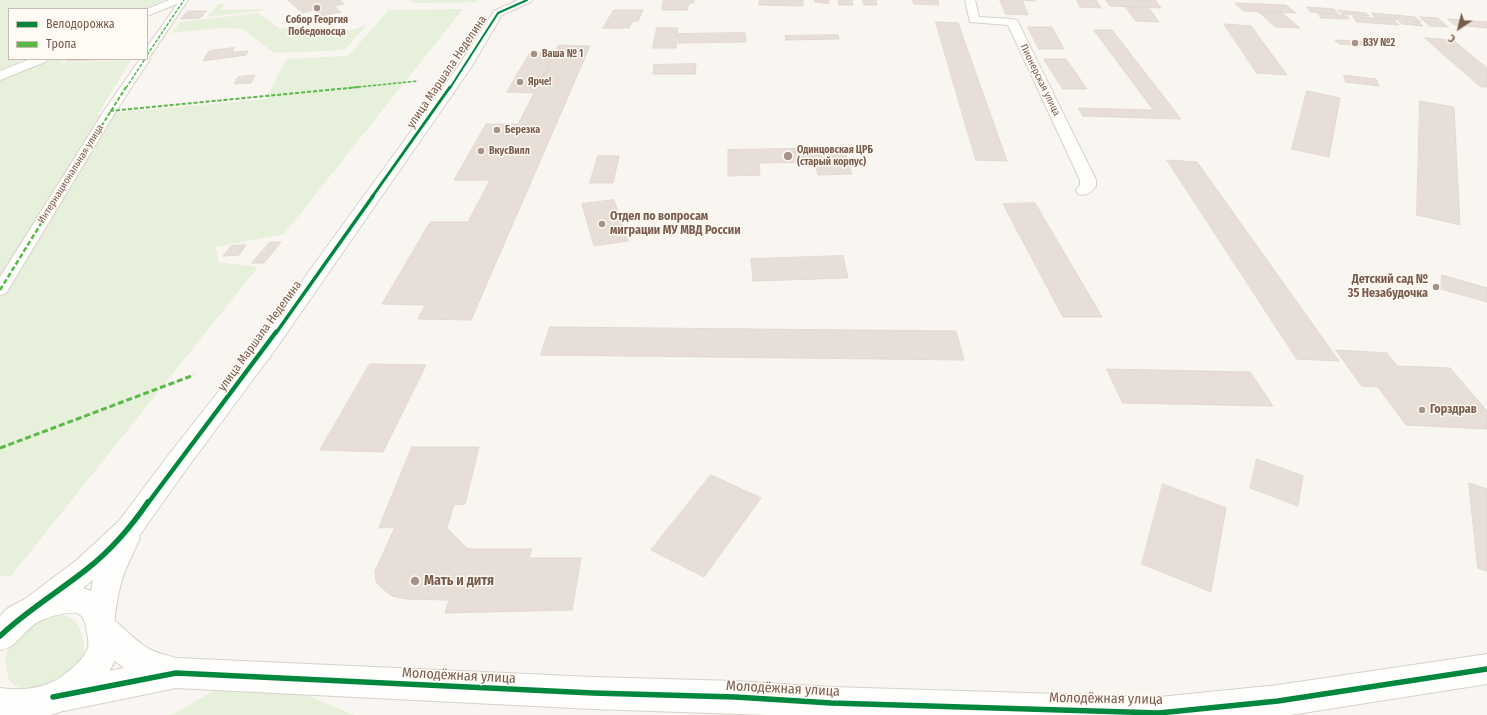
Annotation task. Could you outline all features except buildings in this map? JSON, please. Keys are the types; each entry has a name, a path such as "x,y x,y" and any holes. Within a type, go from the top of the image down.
{"street":[{"path":"148,13 178,0"},
{"path":"148,54 184,0"},
{"name":"улица Маршала Неделина","path":"0,636 19,618 36,608 88,568 129,529 176,464 267,345 463,69 496,9 527,0"},
{"name":"Пионерская улица","path":"970,0 974,20 1012,22 1088,180 1088,186 1084,190"},
{"path":"0,76 39,60"},
{"name":"Интернациональная улица","path":"0,290 143,60"},
{"name":"улица Маршала Неделина","path":"100,624 107,582 129,529"},
{"name":"улица Маршала Неделина","path":"0,704 12,707 44,704 67,691 84,678 95,664 102,651 103,635 100,624 94,608 85,601 71,600 54,602 36,608"},
{"name":"Молодёжная улица","path":"100,624 118,645 138,660 176,673"},
{"name":"Молодёжная улица","path":"44,704 176,673 594,693 735,697 831,703 1159,712 1278,701 1487,669"}],"green space":[{"path":"0,0 164,0 145,8 8,8 8,60 23,60 0,70"},
{"path":"409,0 476,0 479,2 415,3"},
{"path":"218,4 225,4 220,10 263,9 260,11 207,17"},
{"path":"463,9 284,234 216,247 218,262 258,267 11,576 0,576 0,81 49,60 64,60 60,63 131,60 98,114 266,99 286,59 348,56 389,10"},
{"path":"258,13 280,29 302,26 315,32 330,33 355,29 367,25 344,50 274,53 243,29 222,28 171,33 180,22"},
{"path":"62,615 74,620 80,628 84,650 80,662 75,668 60,679 44,687 30,691 19,688 9,680 8,677 6,655 9,647 21,633 37,623 54,616"},
{"path":"249,671 354,715 171,715"}],"marked path":[{"path":"148,54 184,0"},
{"path":"0,290 110,111 144,60"},
{"path":"110,111 418,81"},
{"path":"0,448 194,375"}],"cycle path":[{"path":"0,636 19,618 36,608 88,568 129,529 176,464 267,345 463,69 498,13 527,0"},
{"path":"53,697 176,673 593,693 735,697 831,703 1159,713 1278,701 1487,669"}],"place":[{"name":"Собор Георгия Победоносца","path":"317,8"},
{"name":"ВЗУ №2","path":"1355,43"},
{"name":"Ваша № 1","path":"534,54"},
{"name":"Ярче!","path":"520,82"},
{"name":"Березка","path":"497,130"},
{"name":"ВкусВилл","path":"481,151"},
{"name":"Одинцовская ЦРБ (старый корпус)","path":"788,156"},
{"name":"Отдел по вопросам миграции МУ МВД России","path":"602,224"},
{"name":"Детский сад № 35 Незабудочка","path":"1436,287"},
{"name":"Горздрав","path":"1422,410"},
{"name":"Мать и дитя","path":"415,581"}]}
